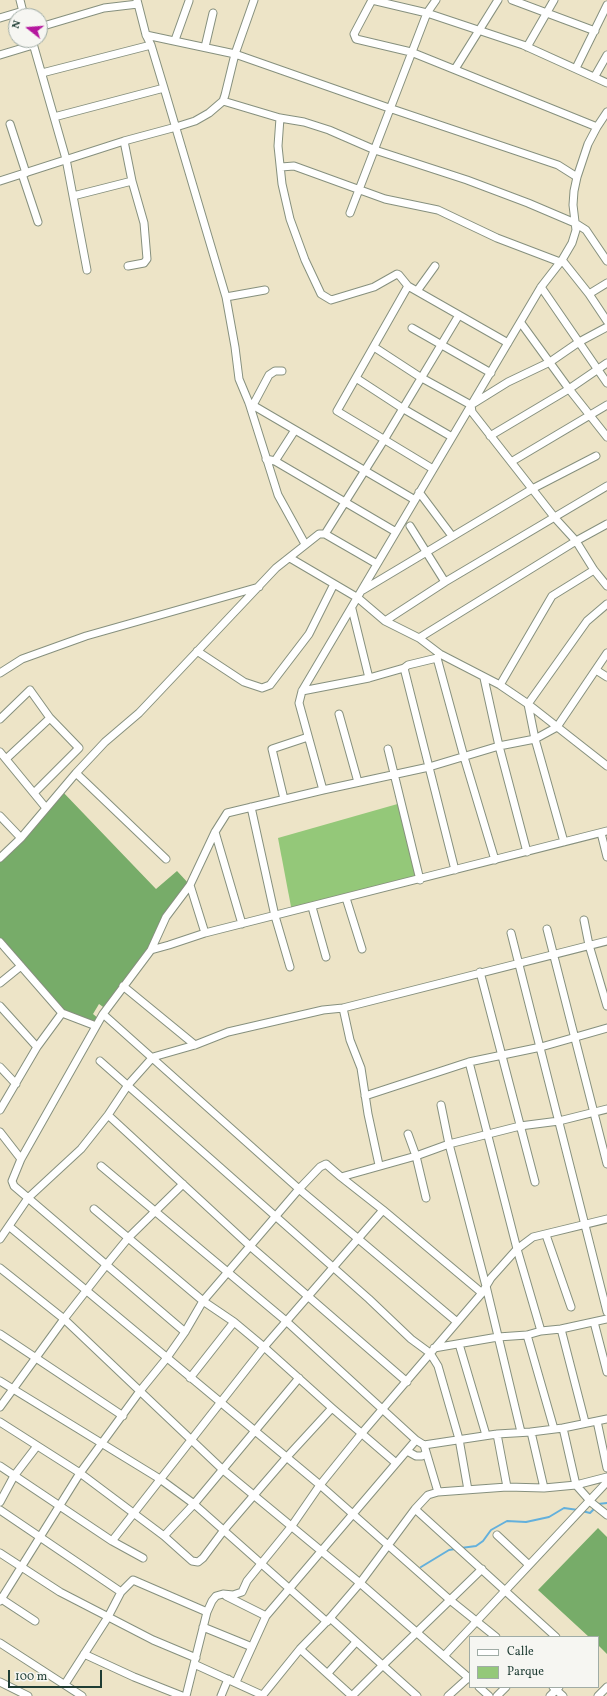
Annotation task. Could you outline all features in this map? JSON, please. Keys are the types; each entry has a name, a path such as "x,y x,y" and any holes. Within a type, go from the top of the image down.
{"street":[{"path":"0,181 124,141 176,128 195,121 209,113 223,101 235,54 254,0"},
{"path":"597,127 411,52 356,39 354,34 372,0 426,13 479,30 527,47 607,83"},
{"path":"350,213 426,13 436,0"},
{"path":"454,69 498,0"},
{"path":"512,0 595,31"},
{"path":"527,47 554,0"},
{"path":"175,40 189,1"},
{"path":"48,25 104,8 138,2 146,35 151,45 226,297 239,379 251,404 266,460 278,495 305,544"},
{"path":"576,68 607,5"},
{"path":"205,47 213,13"},
{"path":"146,35 235,54 558,165 577,177"},
{"path":"42,73 151,45"},
{"path":"0,55 18,48"},
{"path":"35,48 66,159 87,270"},
{"path":"594,76 607,55"},
{"path":"54,117 164,88"},
{"path":"223,101 280,118 304,122 329,130 375,150 467,180 528,202 575,223 586,230 607,261"},
{"path":"323,790 299,703 302,692 352,609 419,492 521,323 541,286 561,261 572,242 576,230 572,205 577,177 588,144 607,112"},
{"path":"280,118 278,146 290,219 305,260 322,294 330,300 374,287 397,274 408,286 508,343"},
{"path":"10,124 38,222"},
{"path":"124,141 132,181 144,223 147,259 144,263 128,266"},
{"path":"281,167 294,166 385,199 438,210 497,238 561,261 589,294 607,321"},
{"path":"73,196 132,181"},
{"path":"417,291 435,266"},
{"path":"589,294 607,283"},
{"path":"408,286 337,411 433,469"},
{"path":"541,286 607,383"},
{"path":"226,297 265,290"},
{"path":"325,534 363,471 384,440 420,377 459,315"},
{"path":"521,323 569,389 607,437"},
{"path":"471,405 508,382 550,362 579,342 607,327"},
{"path":"412,328 491,373"},
{"path":"374,347 420,377 471,405"},
{"path":"490,436 569,389 607,363"},
{"path":"251,404 269,375 274,371 282,370"},
{"path":"356,378 402,408 452,437"},
{"path":"251,404 363,471 415,500"},
{"path":"471,405 472,412 490,436 555,518 576,541 594,570 607,586"},
{"path":"511,462 607,405"},
{"path":"275,461 295,430"},
{"path":"363,590 532,489 596,456"},
{"path":"266,460 275,461 396,532"},
{"path":"385,621 445,582 607,486"},
{"path":"419,492 452,536"},
{"path":"419,638 576,541 607,524"},
{"path":"410,526 445,582"},
{"path":"0,858 21,838 76,773 106,742 139,713 276,568 290,558 305,544 319,534 325,534 377,564"},
{"path":"290,558 358,598 385,621 419,638 439,656 500,686 528,704 607,766"},
{"path":"500,686 552,596 594,570"},
{"path":"197,651 244,682 262,688 270,685 309,634 334,584"},
{"path":"0,673 22,659 86,636 259,587"},
{"path":"564,842 535,739 528,704 587,621 607,604"},
{"path":"352,609 370,678"},
{"path":"185,1332 12,1184 21,1159 96,1026 123,986 151,950 166,917 190,885 215,832 227,813 429,767 464,758 500,746 535,739 557,727 607,653"},
{"path":"302,692 370,678 439,656"},
{"path":"439,656 464,758 495,860"},
{"path":"404,668 455,870"},
{"path":"596,670 607,677"},
{"path":"484,678 527,852"},
{"path":"0,719 30,690 50,718 79,748 34,793"},
{"path":"338,714 358,782"},
{"path":"6,759 50,718"},
{"path":"284,799 272,749 308,737"},
{"path":"388,749 420,880"},
{"path":"0,752 46,808"},
{"path":"76,773 166,859"},
{"path":"251,807 275,916 290,968"},
{"path":"1,819 21,838"},
{"path":"215,832 242,924"},
{"path":"151,950 169,946 205,933 420,880 604,832 607,857"},
{"path":"190,885 205,933"},
{"path":"346,898 362,949"},
{"path":"312,907 326,957"},
{"path":"584,920 589,945 607,1006"},
{"path":"547,929 573,1037 607,1164"},
{"path":"511,933 520,963 607,1312"},
{"path":"0,1239 10,1227 28,1198 81,1149 108,1115 128,1085 153,1057 195,1045 228,1032 323,1010 343,1008 607,941"},
{"path":"0,942 62,1013 96,1026"},
{"path":"0,983 21,966"},
{"path":"480,972 535,1182"},
{"path":"123,986 195,1045"},
{"path":"0,1006 38,1047"},
{"path":"343,1008 350,1040 361,1068 365,1096 380,1165"},
{"path":"0,1110 38,1047 62,1013"},
{"path":"103,1014 153,1057 299,1189 457,1322"},
{"path":"365,1096 469,1062 540,1047 607,1028"},
{"path":"100,1060 333,1267 410,1339 432,1351 438,1366 459,1439 468,1490"},
{"path":"469,1062 517,1249 541,1331"},
{"path":"0,1067 16,1084"},
{"path":"441,1105 449,1144 486,1286 521,1432"},
{"path":"341,1177 416,1156 449,1144 488,1134 520,1126 559,1121 607,1109"},
{"path":"108,1115 250,1246 406,1382"},
{"path":"0,1132 21,1159"},
{"path":"408,1134 416,1156 426,1198"},
{"path":"35,1621 0,1600 80,1473 140,1391 166,1359 185,1332 202,1301 299,1189 320,1167 326,1164 482,1293"},
{"path":"101,1166 286,1321 416,1440 424,1445 486,1435 563,1428 585,1422 607,1419"},
{"path":"0,1407 86,1290 129,1237 183,1184"},
{"path":"94,1209 129,1237 202,1301 234,1322 264,1347 396,1463"},
{"path":"112,1541 191,1438 264,1347 383,1210"},
{"path":"186,1696 207,1612 216,1596 223,1594 233,1595 242,1592 247,1582 291,1527 320,1485 362,1433 482,1293 491,1278 517,1249 532,1237 546,1235 607,1219"},
{"path":"10,1227 166,1359 320,1485 450,1600 495,1636"},
{"path":"546,1235 571,1307"},
{"path":"0,1268 64,1319 222,1469 360,1583 469,1678 448,1696"},
{"path":"432,1351 459,1344 498,1337 527,1335 607,1319"},
{"path":"190,1378 234,1322"},
{"path":"594,1322 607,1372"},
{"path":"561,1329 585,1422"},
{"path":"0,1334 123,1416"},
{"path":"527,1335 554,1429"},
{"path":"459,1344 486,1435"},
{"path":"164,1536 194,1504 299,1378"},
{"path":"0,1381 160,1479 194,1504 290,1588 356,1642 416,1696"},
{"path":"0,1422 80,1473 164,1536 192,1561 198,1562 203,1558 224,1530 286,1458 332,1408"},
{"path":"596,1421 607,1468"},
{"path":"563,1428 576,1485 607,1515"},
{"path":"531,1432 544,1488"},
{"path":"497,1434 507,1487"},
{"path":"221,1696 232,1681 252,1647 266,1616 416,1440"},
{"path":"424,1445 438,1492"},
{"path":"0,1502 14,1476 37,1446"},
{"path":"407,1451 416,1456 422,1456 426,1453"},
{"path":"0,1466 112,1541 143,1558"},
{"path":"0,1553 60,1592 262,1696 300,1649 329,1620 360,1583 387,1545 425,1497 438,1492 507,1487 544,1488 576,1485 607,1477"},
{"path":"444,1656 607,1482"},
{"path":"415,1509 555,1636"},
{"path":"0,1510 121,1592"},
{"path":"497,1535 529,1565"},
{"path":"300,1649 352,1696 482,1569"},
{"path":"65,1684 108,1617 121,1592 133,1580 207,1612"},
{"path":"223,1594 266,1616"},
{"path":"203,1627 252,1647"},
{"path":"0,1642 82,1696"},
{"path":"328,1673 356,1642"},
{"path":"84,1654 134,1677 182,1696"},
{"path":"0,1682 28,1696"},
{"path":"598,1696 607,1687"},
{"path":"480,1688 489,1696"},
{"path":"497,1696 505,1688"},
{"path":"550,1696 556,1688 563,1696"}],"green space":[{"path":"61,790 156,889 177,871 190,885 178,899 151,950 106,1009 99,1004 93,1014 99,1019 96,1026 62,1013 0,942 0,858"},
{"path":"401,803 420,880 292,912 278,838"},
{"path":"598,1528 607,1537 607,1654 599,1646 599,1636 588,1636 538,1590"}],"waterway":[{"path":"598,1504 607,1503"},
{"path":"461,1548 476,1546 483,1541 491,1530 507,1521 526,1522 549,1517 564,1508 578,1510"},
{"path":"582,1511 590,1513 595,1508"},
{"path":"421,1567 449,1550 455,1549"}]}
